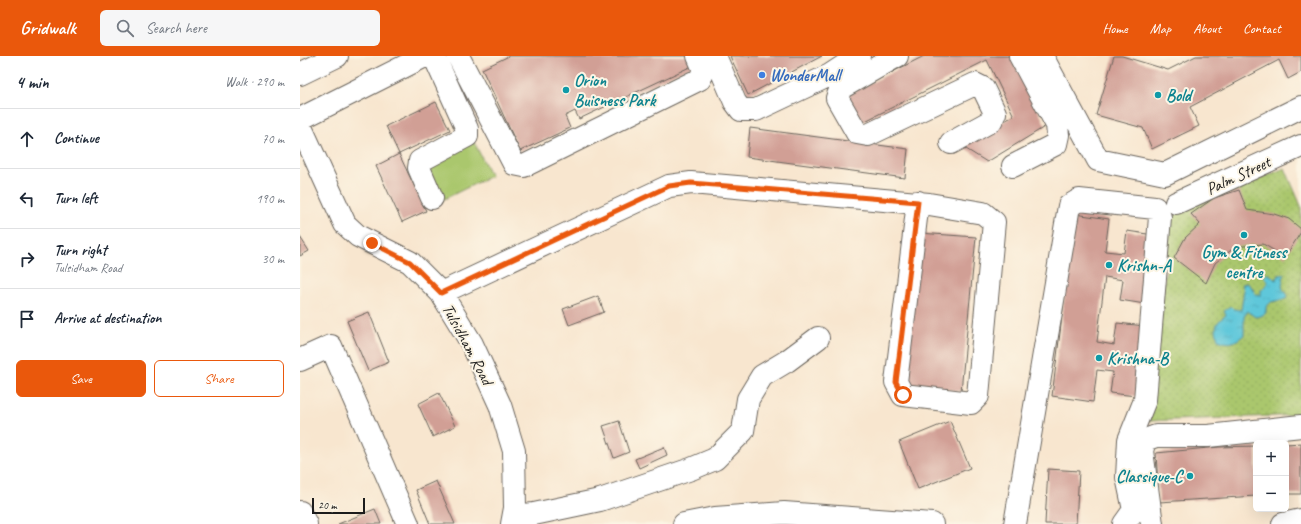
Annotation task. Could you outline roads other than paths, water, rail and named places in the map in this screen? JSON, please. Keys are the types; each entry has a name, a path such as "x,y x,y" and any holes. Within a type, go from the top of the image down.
{"street":[{"path":"300,74 337,56"},
{"path":"300,119 425,56"},
{"path":"432,198 419,168 420,161 467,136 467,129 434,56"},
{"path":"458,56 514,164 524,166 700,79 704,70 698,56"},
{"path":"715,56 735,102 741,110 756,110 830,76 859,56"},
{"path":"897,56 841,88 837,98 857,133 868,135 975,84 983,88 995,114 991,121 951,143"},
{"path":"1013,166 1056,144 1058,135 1057,125 1020,56"},
{"path":"1042,56 1098,160 1165,174 1301,107"},
{"name":"Tulsidham Road","path":"300,125 345,224 358,236 410,262 441,293 472,344 500,405 514,451 515,508 513,520"},
{"name":"Palm Street","path":"1176,203 1301,146"},
{"path":"441,293 669,186 691,183 918,202 983,213 994,222 978,396 971,403 903,395 896,382 918,202"},
{"path":"1014,524 1069,206 1079,200 1154,208 1160,217 1146,400 1129,440 1127,477 1134,510 1124,524"},
{"path":"513,520 600,500 691,469 715,458 743,431 748,399 762,376 787,361 818,338"},
{"path":"300,360 331,346 408,524"},
{"path":"1152,524 1142,451 1146,440 1156,436 1208,436 1301,426"},
{"path":"300,512 306,524"},
{"path":"684,524 715,518 784,513 932,524"},
{"path":"1283,524 1301,520"}],"water":[{"path":"1268,273 1276,280 1279,275 1284,274 1282,287 1288,295 1286,299 1271,302 1266,307 1266,313 1261,316 1255,317 1247,311 1244,317 1244,335 1229,343 1218,340 1216,326 1217,323 1226,315 1224,311 1231,306 1234,309 1241,310 1244,290 1242,284 1247,283 1251,286 1256,295 1261,295 1261,290 1268,282 1264,277"}],"place":[{"name":"WonderMall","path":"762,75"},
{"name":"Orion Buisness Park","path":"566,90"},
{"name":"Bold","path":"1158,95"},
{"name":"Gym & Fitness centre","path":"1244,235"},
{"name":"Krishn-A","path":"1109,265"},
{"name":"Krishna-B","path":"1099,358"},
{"name":"Classique-C","path":"1190,476"}]}
